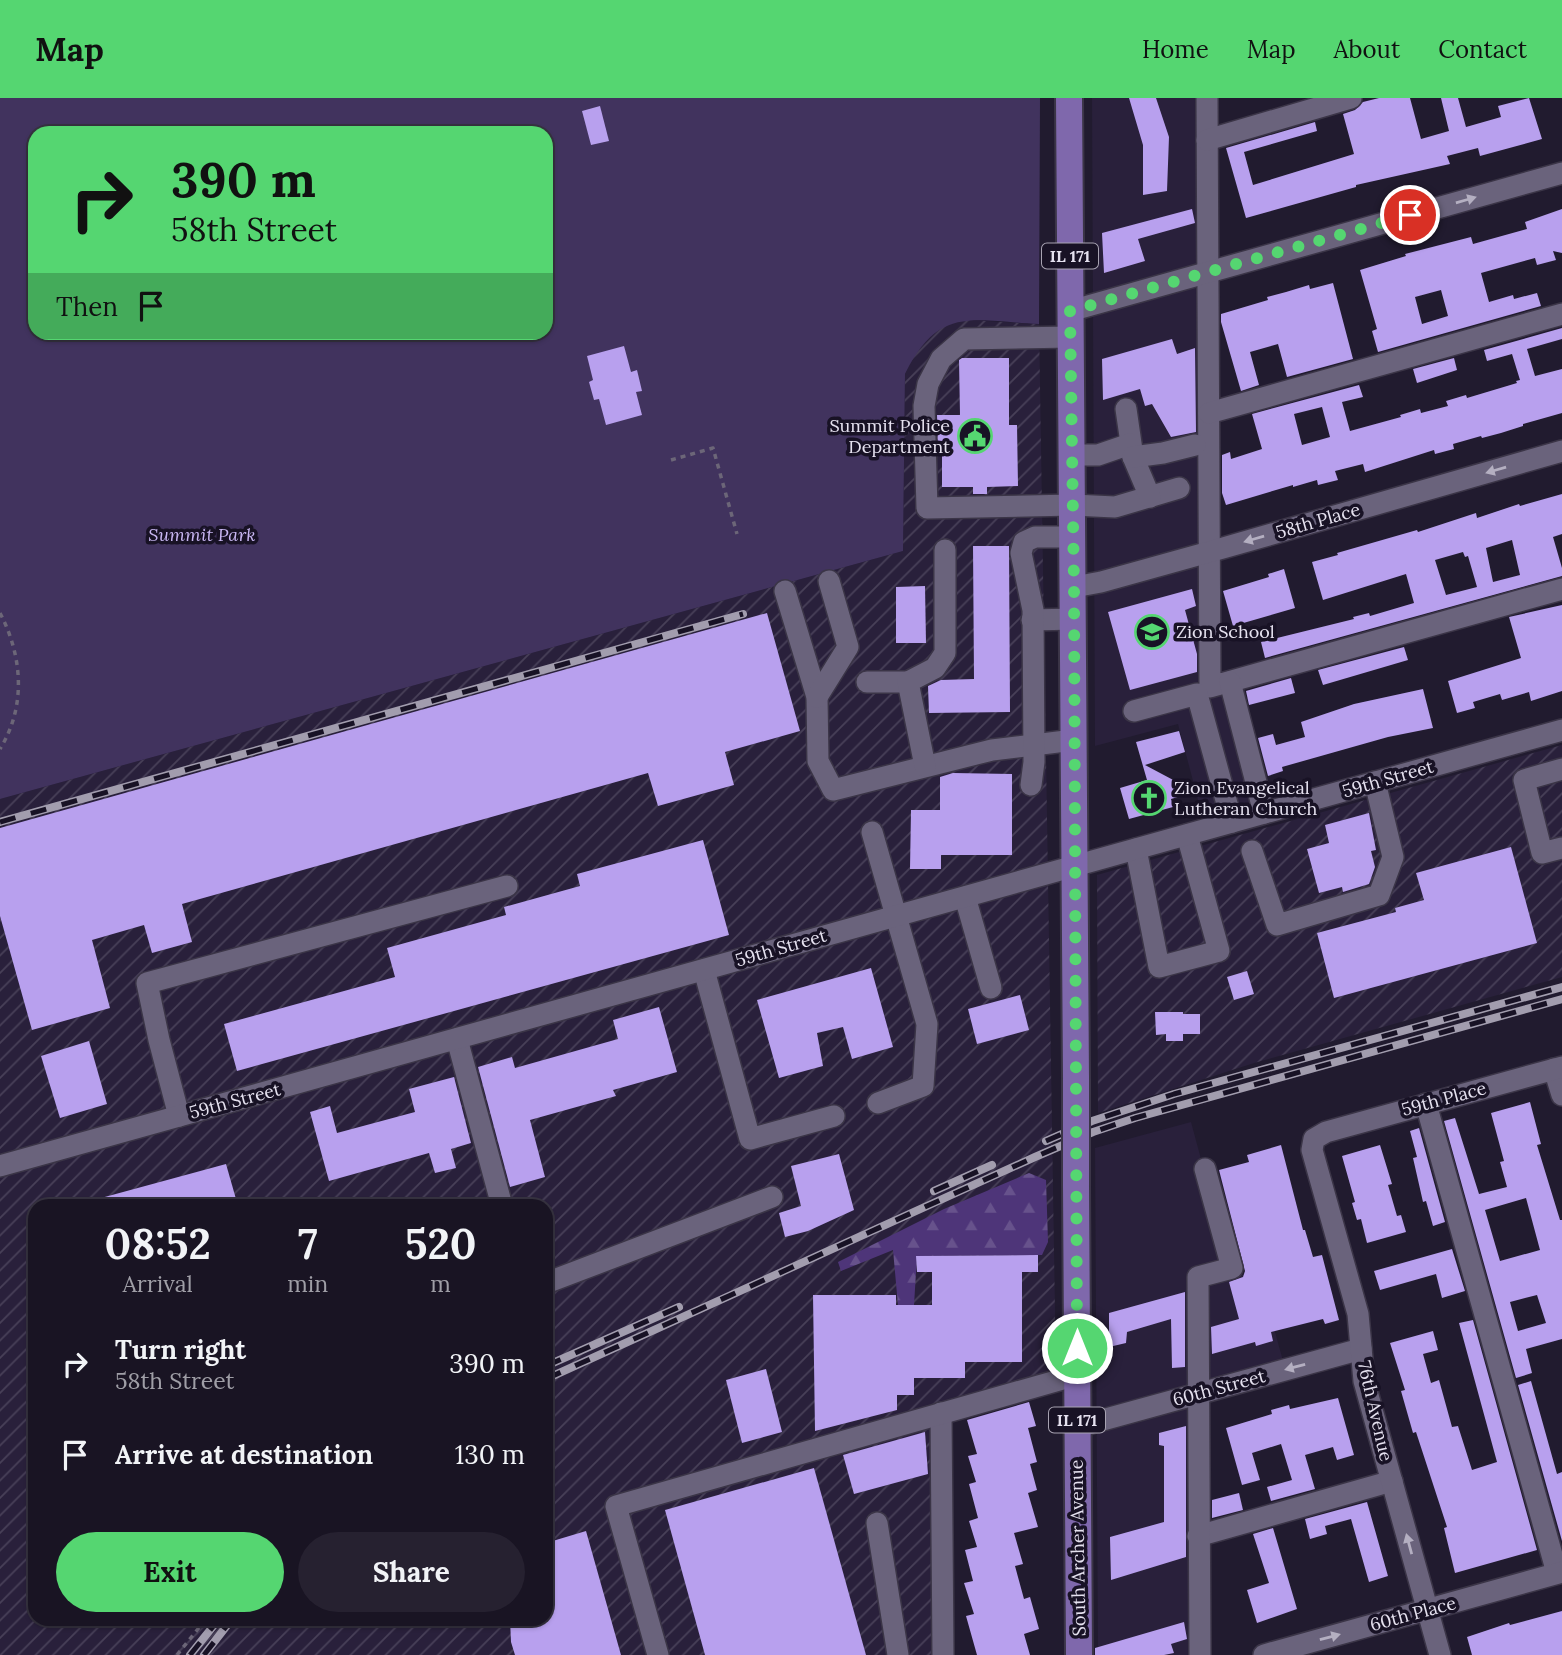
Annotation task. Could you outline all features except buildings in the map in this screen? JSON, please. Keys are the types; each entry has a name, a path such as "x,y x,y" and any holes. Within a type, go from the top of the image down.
{"main road":[{"name":"South Archer Avenue","path":"1069,98 1079,1655"}],"street":[{"path":"1207,98 1210,687 1562,589"},
{"path":"1207,140 1351,98"},
{"path":"1070,311 1562,173"},
{"path":"1209,413 1562,314"},
{"path":"1070,337 964,339 941,359 928,384 924,406 927,508 1073,505 1115,507 1179,488"},
{"path":"1126,409 1131,450 1150,497"},
{"path":"1072,455 1098,455 1131,450 1163,453 1195,445"},
{"name":"58th Place","path":"1074,587 1209,552 1562,451"},
{"path":"1031,785 1034,745 1033,610 1021,553 1024,542 1035,537 1072,537"},
{"path":"867,682 908,682 935,668 945,653 945,550"},
{"path":"817,697 848,648 829,580"},
{"path":"785,591 817,697 818,761 833,790 992,750 1074,740"},
{"path":"1032,620 1074,619"},
{"path":"908,682 925,766"},
{"path":"1230,682 1264,813"},
{"path":"1135,711 1197,694 1232,822"},
{"path":"1559,731 1562,756"},
{"name":"59th Street","path":"0,1166 1559,731"},
{"path":"1562,769 1524,780 1542,853 1562,848"},
{"path":"1252,851 1277,925 1379,895 1393,857 1375,782"},
{"path":"872,832 927,1024 923,1086 878,1103"},
{"path":"1136,849 1159,967 1219,951 1187,835"},
{"path":"179,1116 147,983 507,886"},
{"path":"965,897 990,988"},
{"path":"704,970 750,1139 834,1116"},
{"path":"457,1039 500,1199"},
{"path":"1558,1068 1562,1095"},
{"name":"59th Place","path":"1326,1132 1558,1068"},
{"path":"1426,1104 1559,1573"},
{"name":"76th Avenue","path":"1326,1132 1314,1139 1312,1150 1357,1314 1364,1381 1440,1655"},
{"path":"1200,1655 1198,1277 1232,1268 1205,1170"},
{"path":"553,1280 772,1197"},
{"name":"60th Street","path":"1077,1427 1361,1349"},
{"path":"658,1655 616,1506 1077,1375"},
{"path":"941,1413 943,1655"},
{"path":"1198,1536 1392,1481"},
{"path":"877,1523 898,1655"},
{"name":"60th Place","path":"1264,1655 1559,1573"}],"path":[{"path":"670,460 713,448 737,534"},
{"path":"0,613 16,665 20,696 9,734 0,749"},
{"path":"177,1655 200,1626"}],"shaded area":[{"path":"1092,98 1207,98 1209,690 1230,685 1260,799 1202,815 1178,724 1095,746"},
{"path":"967,320 1039,324 1056,1375 938,1409 941,1655 0,1655 0,799 903,551 905,374 915,352 930,335 947,324"},
{"path":"1562,745 1562,977 1254,1063 1098,1113 1097,875"},
{"path":"1191,1122 1233,1277 1258,1271 1285,1368 1196,1393 1198,1655 1098,1655 1095,1148"}],"green space":[{"name":"Summit Park","path":"0,98 1040,98 1039,324 976,320 960,322 945,327 931,337 918,352 905,374 903,551 0,799"},
{"path":"1029,1173 1046,1180 1048,1242 1042,1255 917,1256 914,1305 898,1305 893,1250 841,1271 838,1262 944,1209"}],"railway":[{"path":"0,822 743,614"},
{"path":"1046,1141 1092,1121 1174,1094 1562,987"},
{"path":"553,1376 1093,1132 1562,999"},
{"path":"934,1191 992,1165"},
{"path":"553,1363 679,1307"},
{"path":"190,1655 213,1626"},
{"path":"204,1655 227,1626"}],"place":[{"name":"Summit Police Department","path":"975,436"},
{"name":"Zion School","path":"1152,632"},
{"name":"Zion Evangelical Lutheran Church","path":"1149,798"}],"route":[{"path":"1077,1348 1074,587 1070,311 1410,215"}]}
